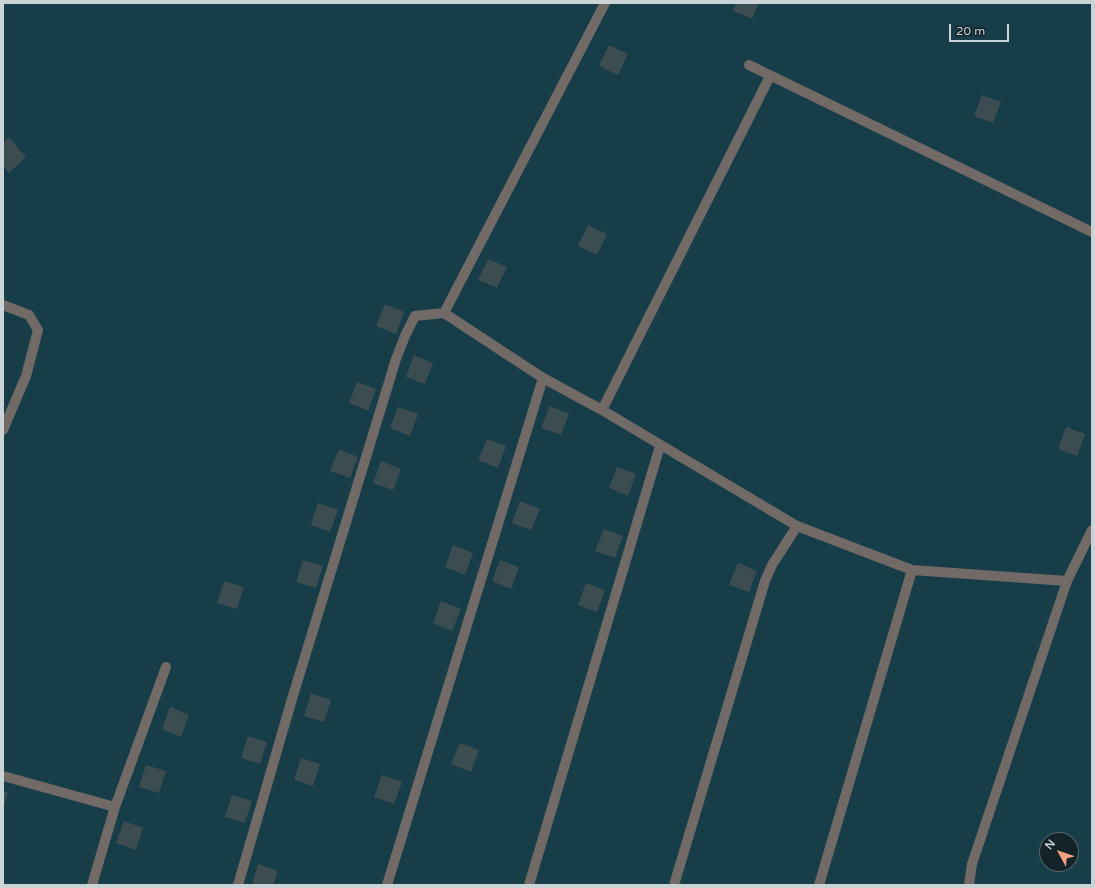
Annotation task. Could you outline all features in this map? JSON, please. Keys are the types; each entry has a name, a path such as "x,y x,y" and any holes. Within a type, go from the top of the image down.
{"street":[{"path":"444,313 605,3"},
{"path":"749,65 1092,232"},
{"path":"602,410 770,76"},
{"path":"3,304 29,315 38,330 26,376 3,430"},
{"path":"238,885 292,700 396,359 415,316 444,313 543,378 602,410 796,526 912,570 1067,581"},
{"path":"387,885 543,378"},
{"path":"529,885 660,446"},
{"path":"674,885 765,581 772,564 796,526"},
{"path":"969,885 972,864 1067,581 1092,530"},
{"path":"819,885 912,570"},
{"path":"92,885 115,807 166,667"},
{"path":"3,776 115,807"}],"shaded area":[{"path":"3,3 1092,3 1092,885 3,885"}],"building":[{"path":"736,3 759,3 752,19 733,11"},
{"path":"609,45 628,54 618,75 599,66"},
{"path":"982,95 1001,102 993,123 974,116"},
{"path":"9,137 26,157 9,173 3,166 3,143"},
{"path":"588,225 607,234 597,255 578,246"},
{"path":"488,259 507,267 497,288 478,280"},
{"path":"385,304 404,312 396,334 376,326"},
{"path":"414,355 433,363 425,384 406,377"},
{"path":"357,382 376,389 368,411 349,403"},
{"path":"550,406 569,414 561,435 541,428"},
{"path":"398,407 418,414 410,436 390,428"},
{"path":"1066,427 1085,434 1077,456 1058,449"},
{"path":"487,439 506,446 498,468 478,460"},
{"path":"339,449 358,457 350,478 330,471"},
{"path":"381,461 401,469 393,490 373,483"},
{"path":"617,467 636,474 628,496 609,488"},
{"path":"520,501 540,509 531,530 512,523"},
{"path":"318,503 338,510 330,532 311,525"},
{"path":"604,529 623,536 615,558 595,551"},
{"path":"453,545 473,553 465,575 445,567"},
{"path":"303,560 323,566 316,588 296,582"},
{"path":"500,560 519,567 511,589 492,581"},
{"path":"738,563 757,571 749,592 729,585"},
{"path":"224,581 244,587 237,609 217,603"},
{"path":"586,583 605,590 597,612 578,605"},
{"path":"441,601 461,609 452,631 433,623"},
{"path":"311,693 331,700 324,722 304,716"},
{"path":"170,707 189,715 181,737 162,729"},
{"path":"248,736 267,742 260,764 241,758"},
{"path":"460,743 479,750 471,772 451,764"},
{"path":"301,758 320,764 313,786 294,780"},
{"path":"146,765 166,771 159,793 139,787"},
{"path":"382,775 402,782 394,804 374,797"},
{"path":"3,791 8,793 3,809"},
{"path":"232,795 252,801 245,823 225,817"},
{"path":"124,821 143,828 136,850 116,843"},
{"path":"258,864 278,871 273,885 252,885"}]}
